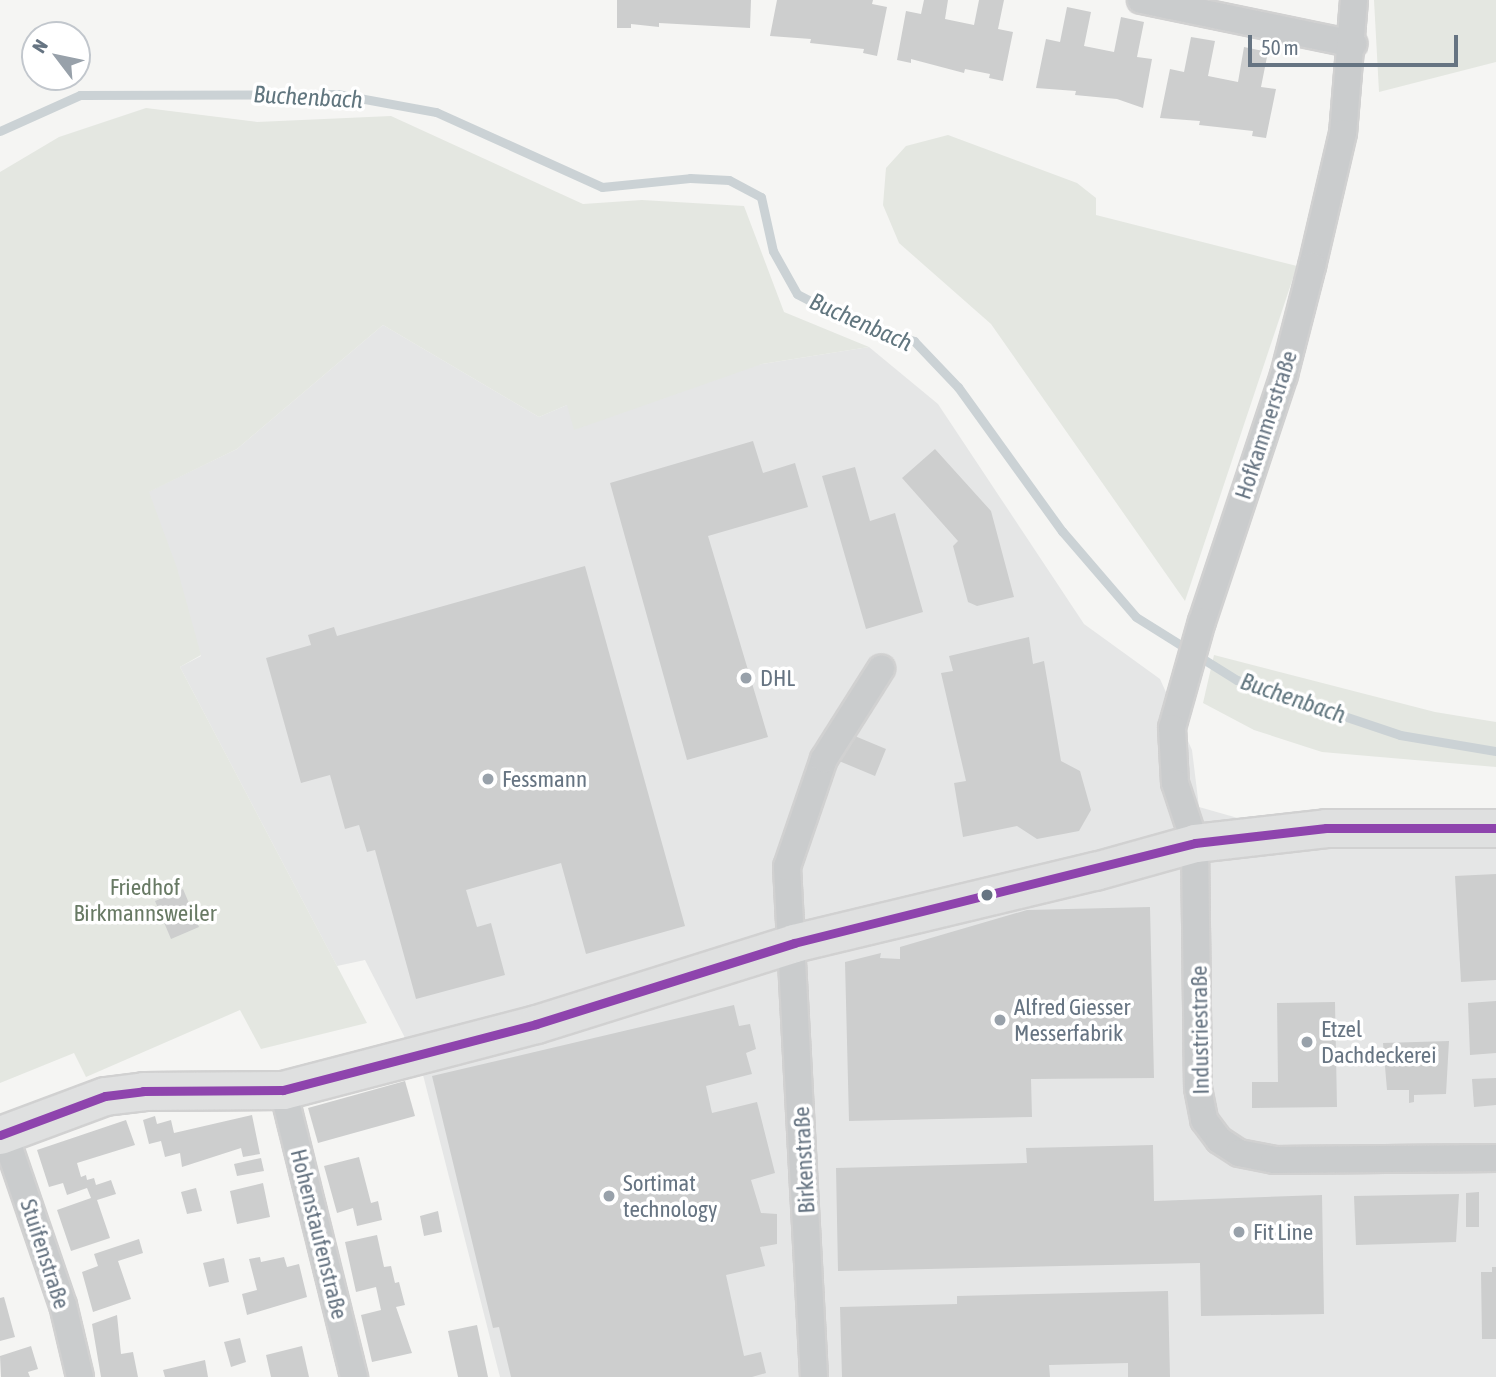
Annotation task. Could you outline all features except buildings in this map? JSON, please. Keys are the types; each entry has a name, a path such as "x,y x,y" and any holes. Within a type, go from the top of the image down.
{"street":[{"path":"1141,0 1354,44"},
{"name":"Hofkammerstraße","path":"1195,843 1175,783 1172,728 1202,621 1284,374 1343,133 1354,44 1354,0"},
{"name":"Birkenstraße","path":"814,1377 794,943 786,867 795,832 824,759 881,669"},
{"path":"2,1134 105,1096 144,1091 283,1090 536,1024 794,943 1095,872 1195,843 1326,828 1496,828"},
{"name":"Industriestraße","path":"1195,843 1198,1088 1204,1120 1219,1140 1239,1153 1274,1160 1496,1158"},
{"name":"Hohenstaufenstraße","path":"283,1090 354,1377"},
{"name":"Stuifenstraße","path":"2,1134 63,1305 80,1377"}],"shaded area":[{"path":"383,325 539,417 567,405 762,364 869,347 938,404 1084,624 1160,679 1192,750 1199,807 1259,824 1496,813 1496,1377 500,1377 422,1071 365,960 337,966 180,667 201,656 148,492 237,449"}],"green space":[{"path":"1374,0 1496,0 1496,62 1379,92"},
{"name":"Friedhof Birkmannsweiler","path":"146,108 257,122 391,116 583,204 642,200 744,206 784,312 869,347 762,364 574,430 567,405 539,417 383,325 237,449 149,492 177,568 201,655 180,667 367,1023 261,1049 240,1010 86,1077 74,1053 0,1083 0,172 59,137"},
{"path":"948,135 1077,183 1096,198 1096,215 1297,266 1185,601 991,324 899,243 883,205 886,168 906,146"},
{"path":"1214,655 1435,712 1496,722 1496,767 1322,752 1254,730 1203,703"}],"waterway":[{"name":"Buchenbach","path":"0,131 80,95 337,94 436,112 602,187 690,178 729,180 761,197 773,251 797,294 853,323 914,341 958,387 1062,531 1136,617 1237,680 1400,735 1496,751"}],"transit line":[{"path":"0,1135 105,1096 143,1091 283,1090 536,1024 794,943 1195,843 1326,828 1496,828"}],"place":[{"name":"DHL","path":"746,678"},
{"name":"Fessmann","path":"488,779"},
{"name":"Alfred Giesser Messerfabrik","path":"1000,1020"},
{"name":"Etzel Dachdeckerei","path":"1307,1042"},
{"name":"Sortimat technology","path":"609,1196"},
{"name":"Fit Line","path":"1239,1232"}]}
